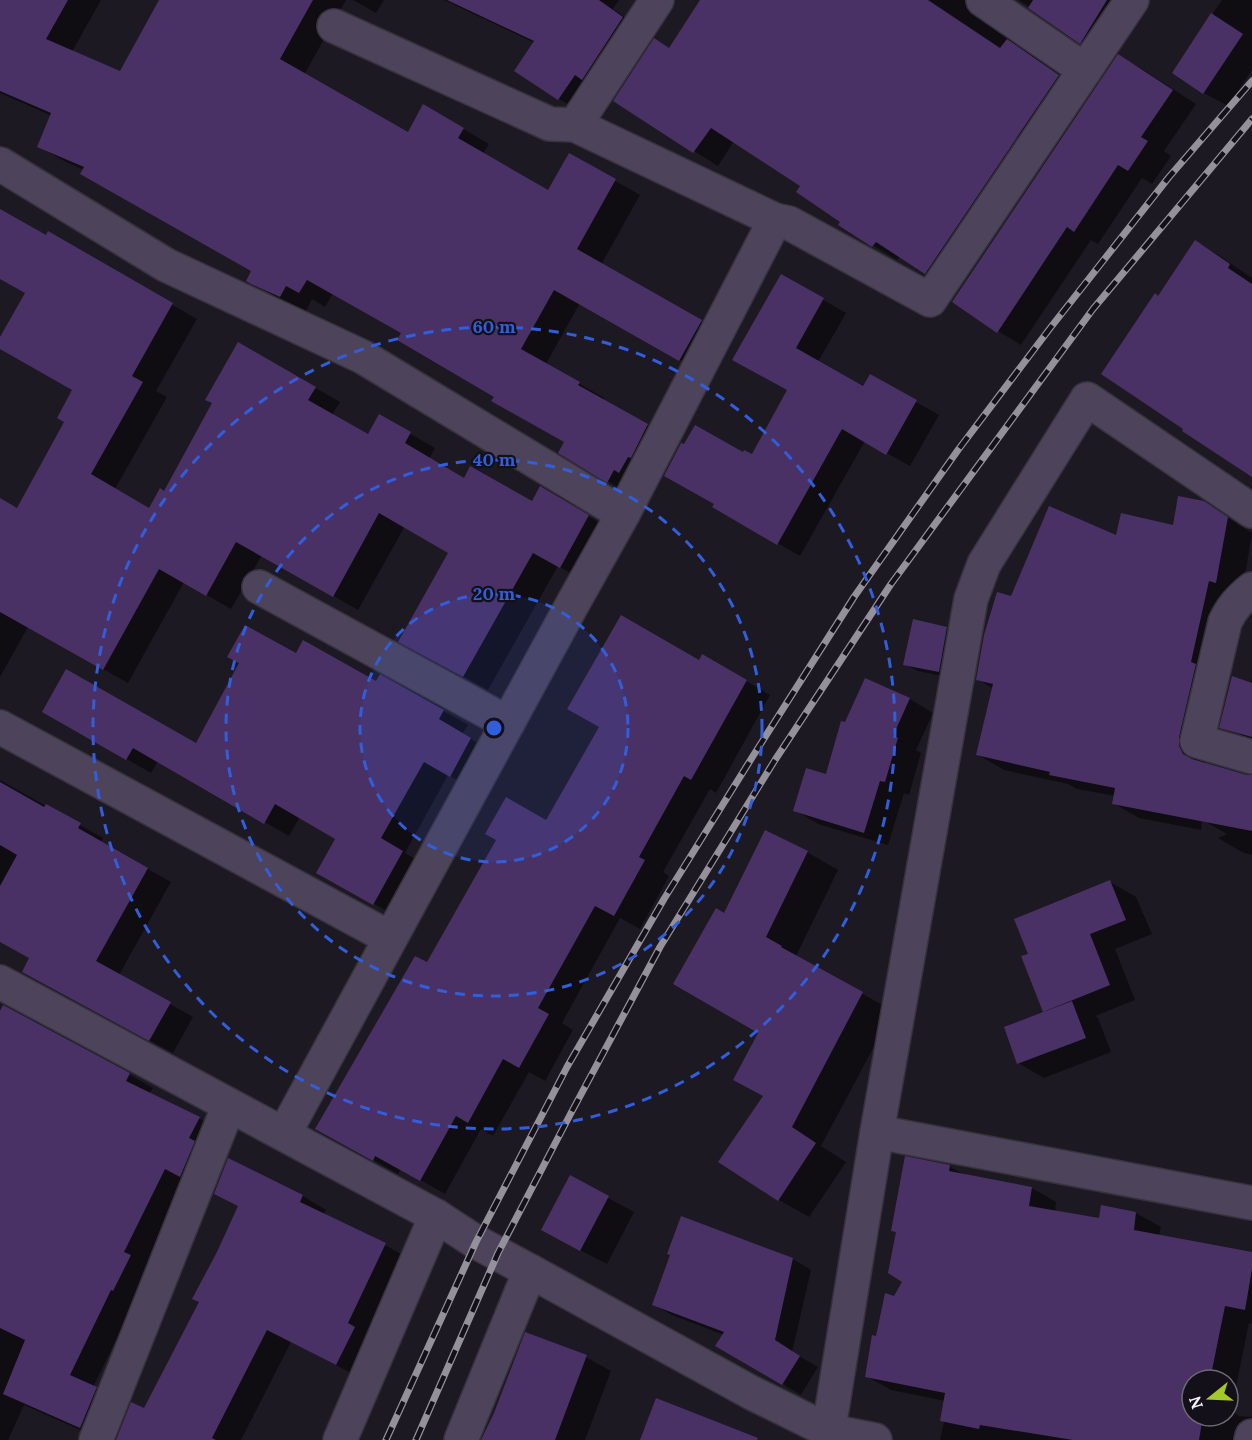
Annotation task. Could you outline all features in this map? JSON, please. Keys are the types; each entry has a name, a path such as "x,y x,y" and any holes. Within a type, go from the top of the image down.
{"street":[{"path":"575,125 657,0"},
{"path":"983,0 1085,70"},
{"path":"334,26 550,124 575,125 775,220 789,223 930,300 1132,0"},
{"path":"0,164 166,265 363,357 622,514"},
{"path":"284,1134 622,514 775,220"},
{"path":"828,1436 877,1132 971,599 984,564 1087,399 1252,510"},
{"path":"259,587 508,723"},
{"path":"1252,589 1231,609 1225,622 1197,741 1252,757"},
{"path":"0,727 390,938"},
{"path":"0,982 436,1216 476,1242 828,1436 875,1440"},
{"path":"96,1440 230,1106"},
{"path":"877,1132 1252,1203"},
{"path":"340,1440 436,1216"},
{"path":"461,1440 530,1271"}],"building":[{"path":"0,0 68,0 46,39 120,71 159,0 313,0 280,59 408,132 423,104 464,128 458,138 548,190 569,153 616,179 577,249 702,320 679,361 554,290 521,349 580,382 578,385 648,424 631,458 628,457 619,473 614,470 607,483 558,453 564,442 491,401 494,397 397,340 401,333 307,280 299,293 286,286 280,297 251,284 246,281 251,271 80,174 84,167 37,147 51,113 0,91"},
{"path":"447,0 599,0 623,17 582,80 575,75 558,100 514,71 534,41"},
{"path":"700,0 928,0 1000,48 1007,39 1059,75 925,274 876,242 872,247 838,225 840,222 796,192 800,186 711,128 693,153 613,101 654,38 669,48"},
{"path":"1033,0 1107,0 1080,44 1028,8"},
{"path":"1211,13 1243,34 1203,94 1172,73"},
{"path":"1118,54 1173,90 1141,137 1148,141 1128,171 1118,165 1074,232 1067,227 997,333 952,302"},
{"path":"0,209 46,235 48,231 173,303 132,376 143,382 91,474 149,508 160,488 164,491 212,403 205,400 238,342 316,387 308,400 368,434 379,414 411,432 405,443 464,478 470,466 532,501 540,486 589,515 560,568 533,553 463,677 398,642 448,553 379,513 333,597 236,542 206,596 159,569 103,670 0,612 0,498 17,508 64,422 57,418 72,390 0,349 0,337 25,293 0,279"},
{"path":"1195,240 1230,264 1228,268 1252,284 1252,477 1101,374 1155,293 1158,296"},
{"path":"781,274 824,298 796,348 863,386 870,374 917,400 886,455 842,429 777,545 712,507 714,504 664,476 681,443 684,444 695,425 743,452 744,450 752,454 787,390 732,360"},
{"path":"1178,496 1204,501 1228,517 1216,583 1209,581 1191,662 1196,664 1179,737 1179,746 1183,754 1192,759 1252,775 1252,831 1112,804 1115,788 1049,775 1050,772 976,755 993,684 976,680 984,635 997,592 1011,596 1049,506 1116,535 1121,513 1173,525"},
{"path":"621,615 699,660 702,654 747,680 691,780 684,776 639,857 645,860 614,916 595,906 538,1008 549,1014 519,1068 503,1059 468,1123 456,1116 420,1181 375,1156 373,1161 315,1129 415,956 427,962 496,840 485,834 506,797 546,820 599,727 567,709"},
{"path":"913,619 947,627 939,672 903,665"},
{"path":"245,625 296,653 303,640 376,681 380,674 444,710 439,719 471,738 450,777 424,762 381,838 403,851 373,905 316,873 335,839 275,804 264,824 133,748 126,760 42,712 66,669 196,743 239,663 227,657"},
{"path":"1232,676 1252,683 1252,737 1219,728"},
{"path":"865,678 910,698 893,736 898,738 885,782 880,781 864,833 793,811 806,768 826,774 841,721 845,722"},
{"path":"0,782 44,807 46,804 81,823 78,828 148,868 96,961 171,1002 149,1041 22,972 29,958 0,942 0,886 17,855 0,845"},
{"path":"765,830 808,851 766,937 863,992 792,1127 816,1143 778,1201 718,1162 763,1096 733,1080 758,1033 673,984 716,908 724,913"},
{"path":"1110,880 1126,920 1090,934 1110,985 1043,1012 1021,956 1028,954 1014,919"},
{"path":"1072,1001 1086,1038 1017,1064 1004,1027"},
{"path":"3,1005 130,1073 126,1081 200,1117 189,1138 195,1141 180,1177 165,1169 124,1252 131,1255 113,1291 111,1290 70,1375 97,1387 80,1428 3,1394 25,1340 0,1328 0,1011"},
{"path":"905,1156 950,1165 949,1171 1032,1187 1029,1206 1099,1218 1101,1205 1136,1212 1134,1230 1252,1252 1252,1269 1245,1310 1225,1306 1212,1368 1180,1368 1180,1428 1201,1428 1199,1440 1073,1440 980,1425 979,1429 940,1421 945,1393 865,1377 872,1335 876,1336 885,1293 894,1296 902,1282 888,1273 896,1232 891,1231"},
{"path":"228,1158 303,1195 300,1202 386,1243 348,1323 355,1327 336,1365 267,1330 212,1438 216,1440 116,1440 131,1402 144,1408 199,1302 192,1299 238,1206 214,1194"},
{"path":"570,1175 609,1196 580,1251 541,1230"},
{"path":"681,1216 793,1258 775,1340 800,1356 782,1385 715,1346 724,1332 652,1305"},
{"path":"525,1332 587,1355 555,1440 481,1440 494,1413"},
{"path":"656,1398 758,1438 757,1440 640,1440"}],"railway":[{"path":"386,1440 476,1242 567,1067 664,899 854,597 958,450 1051,327 1169,177 1252,81"},
{"path":"416,1440 498,1253 571,1113 660,947 775,760 891,584 1093,309 1252,119"}]}
